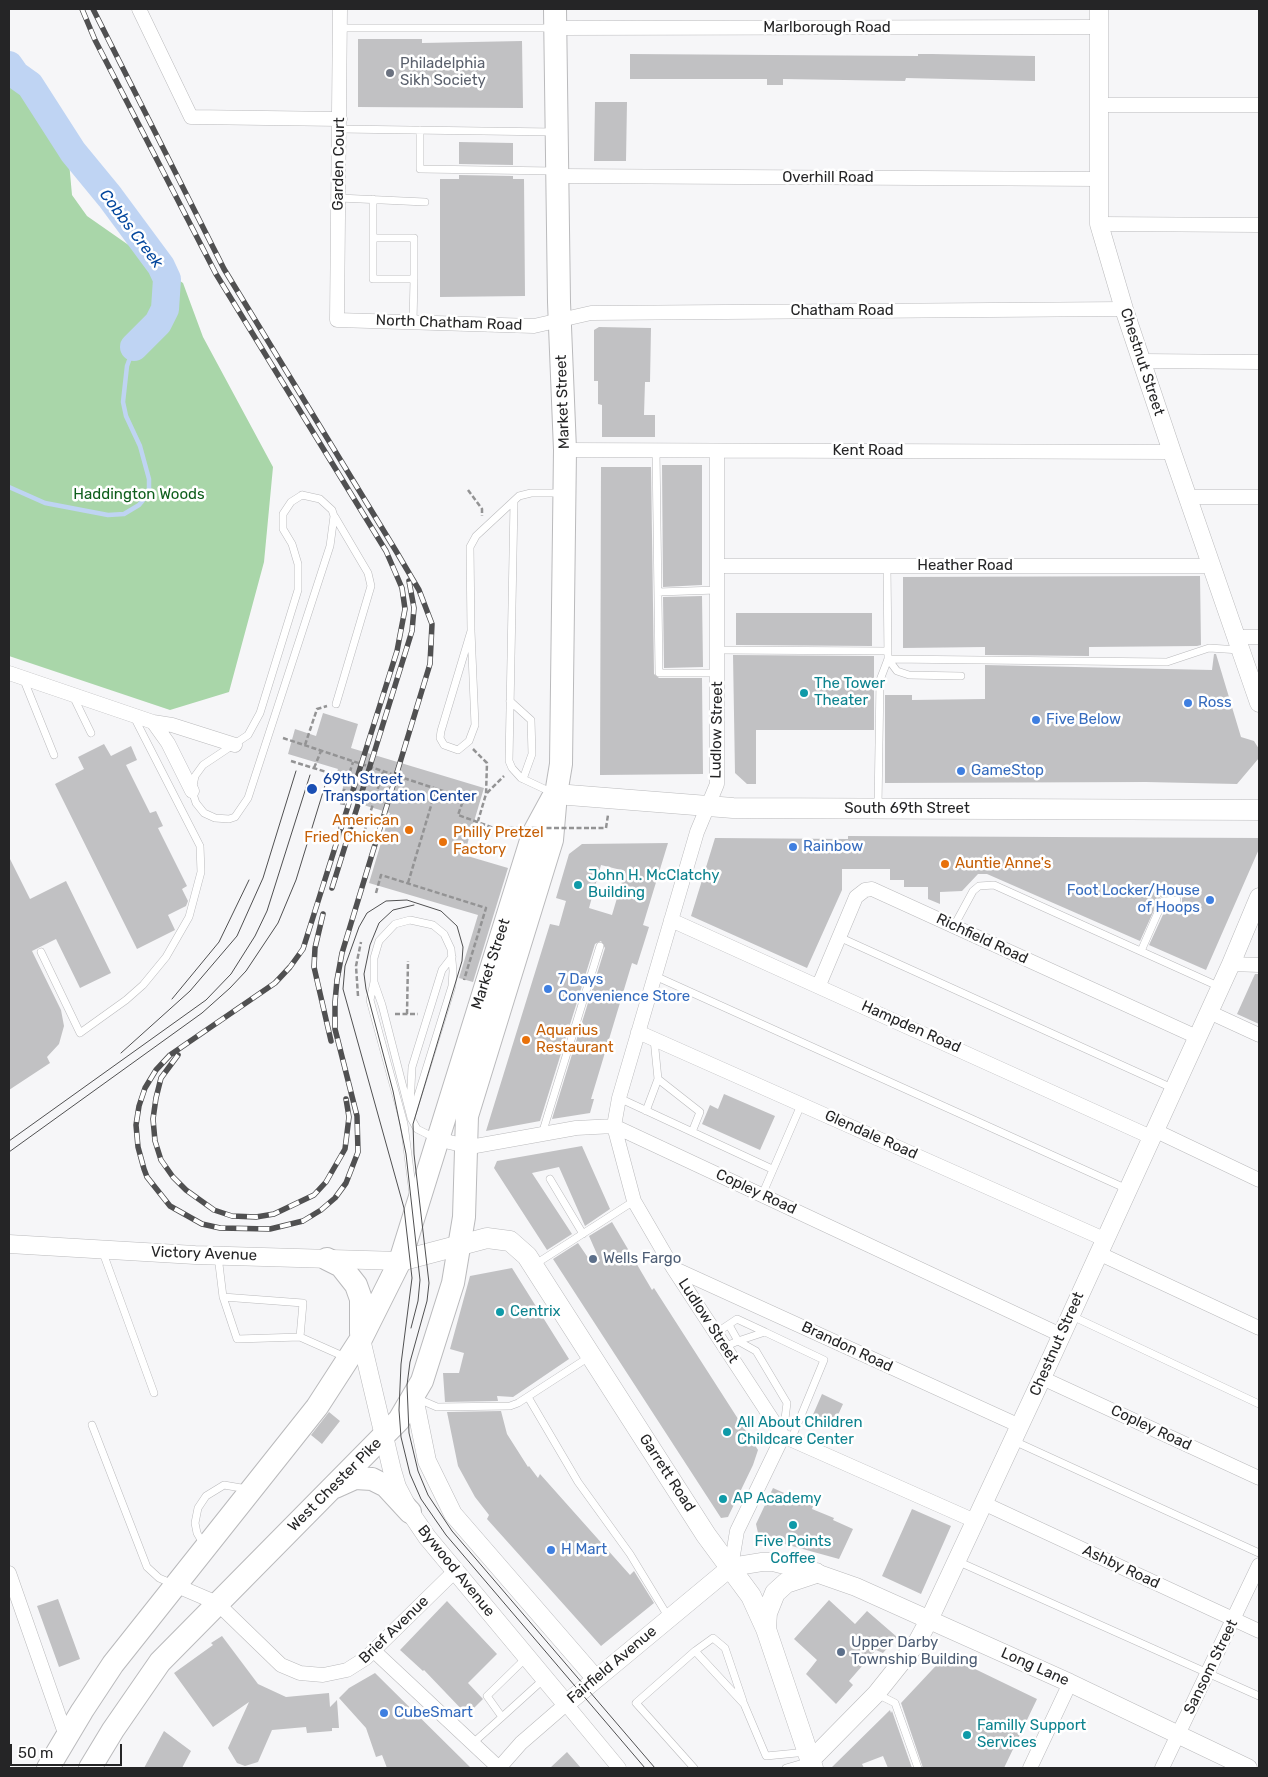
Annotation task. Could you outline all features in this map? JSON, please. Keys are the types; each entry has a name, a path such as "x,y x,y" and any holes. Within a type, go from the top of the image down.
{"main road":[{"name":"Market Street","path":"465,1146 469,1108 552,840 562,742 565,450 560,320 555,18"},
{"name":"Market Street","path":"437,1139 533,834 556,794"},
{"name":"South 69th Street","path":"556,794 708,806 878,809 1259,810"},
{"path":"48,1768 66,1736 114,1664 318,1407 350,1359 400,1261 437,1139"},
{"name":"West Chester Pike","path":"90,1768 112,1730 155,1669 217,1603 384,1436 399,1420 414,1397 428,1364 453,1283 464,1217 465,1146"},
{"name":"Garrett Road","path":"400,1261 487,1238 510,1241 522,1250 534,1265 706,1535 751,1596 766,1630 810,1760"},
{"path":"327,1259 341,1266 356,1285 362,1314 361,1339"},
{"path":"332,1488 355,1478 372,1479 386,1486 410,1512"},
{"path":"766,1630 767,1613 775,1593 786,1583 816,1573"}],"street":[{"path":"139,9 191,117 340,124"},
{"name":"Garden Court","path":"337,320 340,9"},
{"name":"Chestnut Street","path":"1099,9 1099,224 1124,309 1259,703"},
{"name":"Marlborough Road","path":"555,18 1099,28"},
{"path":"1098,105 1259,105"},
{"name":"Overhill Road","path":"557,173 1098,179"},
{"path":"1099,224 1259,225"},
{"name":"Chatham Road","path":"560,320 592,312 1124,309"},
{"name":"North Chatham Road","path":"337,320 534,326 560,320"},
{"path":"1142,361 1259,362"},
{"name":"Kent Road","path":"565,450 1172,452"},
{"name":"Ludlow Street","path":"717,451 718,673 716,789 697,832 619,1098 614,1126 634,1201 724,1346 787,1438"},
{"path":"1189,498 1259,497"},
{"name":"Heather Road","path":"718,566 1213,566"},
{"path":"1239,644 1259,637"},
{"path":"9,673 153,722 172,725 235,745"},
{"path":"153,722 168,743 192,791"},
{"name":"Richfield Road","path":"818,985 856,897 865,890 872,889 1196,1037"},
{"name":"Chestnut Street","path":"810,1760 876,1694 916,1644 929,1620 1062,1335 1196,1037 1231,964 1259,897"},
{"name":"Hampden Road","path":"671,920 1259,1180"},
{"path":"1231,964 1259,965"},
{"path":"1209,1012 1259,1036"},
{"name":"Glendale Road","path":"638,1032 802,1104 1101,1246 1259,1328"},
{"name":"Copley Road","path":"437,1139 465,1146 477,1146 576,1128 614,1126 1062,1335"},
{"name":"Victory Avenue","path":"9,1244 218,1256 400,1261"},
{"name":"Brandon Road","path":"674,1268 1016,1433"},
{"name":"Bywood Avenue","path":"361,1339 397,1487 410,1512 427,1537 619,1768"},
{"name":"Copley Road","path":"1042,1378 1259,1478"},
{"path":"414,1397 427,1461 453,1514 596,1679"},
{"path":"731,1567 737,1531 787,1438 974,1521"},
{"name":"Ashby Road","path":"983,1503 1259,1631"},
{"name":"Long Lane","path":"731,1567 773,1562 816,1573 856,1587 1070,1683 1248,1768"},
{"name":"Sansom Street","path":"1162,1768 1259,1565"},
{"name":"Fairfield Avenue","path":"499,1768 521,1743 566,1704 731,1567"},
{"name":"Brief Avenue","path":"175,1585 217,1603 281,1665 300,1673 311,1675 336,1674 358,1665 456,1570"},
{"path":"9,1573 66,1736"},
{"path":"374,1651 499,1768"},
{"path":"1034,1767 1070,1683"}],"lane":[{"path":"340,28 555,18"},
{"path":"340,124 420,130 557,132"},
{"path":"420,130 420,169 557,173"},
{"path":"339,198 425,202"},
{"path":"373,200 373,279 414,279"},
{"path":"373,238 414,238 413,322"},
{"path":"656,450 659,673 718,673"},
{"path":"471,631 440,738 444,745 458,750 474,734 476,725 471,631 470,547 482,531 524,494 564,493"},
{"path":"334,516 330,546 248,798 235,817 215,818 199,809 192,791 195,776 203,765 235,745 248,735 256,725 298,590 299,576 296,555 283,529 282,522 286,507 296,497 311,496 327,504 368,573 371,586 336,704"},
{"path":"514,502 509,752 512,768 523,779 556,794"},
{"path":"878,809 880,680 888,659 887,566"},
{"path":"658,592 718,590"},
{"path":"888,659 1167,662 1209,648 1239,644"},
{"path":"718,650 888,651"},
{"path":"888,659 897,670 909,675 961,676"},
{"path":"22,678 54,755"},
{"path":"72,694 92,733"},
{"path":"510,701 531,720 532,754 523,779"},
{"path":"41,952 80,1033 126,1000 143,985 166,957 189,917 201,872 200,846 133,715"},
{"path":"954,926 973,891 978,886 994,885 1220,987"},
{"path":"1141,951 1163,901 1177,900"},
{"path":"411,1118 452,986 452,957 448,939 440,929 417,920 402,921 388,929 379,941 374,958 374,982 370,1000 404,1124 415,1211"},
{"path":"839,937 1173,1089"},
{"path":"542,1134 600,946"},
{"path":"411,1118 412,1068 442,970 452,957"},
{"path":"655,976 1127,1189"},
{"path":"374,982 380,997 411,1118 421,1132 437,1139"},
{"path":"646,1111 658,1079 654,1039"},
{"path":"658,1079 700,1112 692,1132"},
{"path":"619,1098 772,1168"},
{"path":"762,1195 772,1168 802,1104"},
{"path":"550,1179 583,1234"},
{"path":"534,1265 634,1201"},
{"path":"101,1250 154,1393"},
{"path":"218,1256 223,1297 236,1339 300,1337 350,1359"},
{"path":"223,1297 303,1302 300,1337"},
{"path":"1070,1315 1259,1404"},
{"path":"716,1333 737,1319 824,1360 787,1438"},
{"path":"729,1325 738,1341 756,1351 786,1403 787,1438"},
{"path":"724,1346 765,1332"},
{"path":"414,1397 424,1403 437,1407 501,1407 518,1403 592,1356"},
{"path":"528,1397 578,1482 630,1554 669,1618"},
{"path":"92,1426 147,1567 159,1578 175,1585"},
{"path":"1016,1433 1259,1553"},
{"path":"205,1548 197,1533 195,1523 198,1508 206,1496 224,1485 251,1490"},
{"path":"956,1561 1259,1696"},
{"path":"694,1768 636,1703 713,1638 725,1648 744,1704 766,1756 810,1760"},
{"path":"695,1652 744,1704"},
{"path":"502,1717 487,1696 527,1656"},
{"path":"473,1744 545,1677"},
{"path":"876,1694 895,1703 918,1768"},
{"path":"786,1768 810,1760"}],"path":[{"path":"468,490 482,509 482,531"},
{"path":"305,745 316,709 336,704"},
{"path":"283,738 464,798 458,815 494,828 606,828"},
{"path":"467,743 487,763 486,794 478,821"},
{"path":"314,768 321,751"},
{"path":"291,761 336,775"},
{"path":"345,804 340,803 353,762"},
{"path":"486,794 512,768"},
{"path":"362,839 383,772"},
{"path":"408,884 436,789"},
{"path":"355,837 370,842"},
{"path":"376,894 381,875 486,908 464,982"},
{"path":"358,996 356,966 361,942"},
{"path":"407,1014 408,962"},
{"path":"395,1014 424,1014"}],"green space":[{"name":"Haddington Woods","path":"9,49 37,106 69,162 72,195 87,216 183,283 203,337 273,467 264,562 229,692 170,710 9,656"}],"building":[{"path":"358,39 422,39 422,43 522,41 523,108 358,107"},
{"path":"630,54 1035,56 1035,81 906,78 905,81 783,79 783,85 767,85 767,79 630,79"},
{"path":"595,102 627,102 626,161 594,161"},
{"path":"459,142 513,143 513,165 459,164"},
{"path":"459,175 513,176 513,179 524,179 525,296 440,297 440,179 459,179"},
{"path":"599,327 651,328 650,382 645,382 644,415 655,415 655,437 602,437 602,405 598,404 598,381 594,381 594,330"},
{"path":"662,465 702,465 702,585 663,587"},
{"path":"601,467 651,467 654,674 659,678 702,678 703,774 600,775"},
{"path":"1200,576 1201,645 1197,646 1089,647 1089,656 985,655 985,647 903,648 903,577"},
{"path":"702,596 703,667 664,668 663,597"},
{"path":"736,613 872,613 872,646 736,645"},
{"path":"1214,654 1216,654 1241,737 1254,741 1259,749 1259,758 1237,784 1146,782 885,783 885,695 912,695 912,700 985,699 985,665 1212,670"},
{"name":"The Tower Theater","path":"733,655 874,656 874,730 756,730 756,784 747,784 735,773"},
{"name":"69th Street Transportation Center","path":"323,713 358,724 351,748 484,788 464,855 508,868 473,982 459,978 478,915 369,883 390,813 340,798 346,776 336,774 338,769 288,754 295,729 316,736"},
{"path":"104,744 111,756 131,746 137,760 126,765 150,813 156,811 163,826 158,828 187,886 182,889 188,901 186,906 168,915 175,930 137,949 55,784 84,769 78,757"},
{"path":"848,836 1259,838 1259,849 1206,970 1149,945 1167,906 1182,903 1182,897 1179,895 1160,897 1140,941 987,874 978,874 962,891 940,892 940,904 928,899 928,887 904,887 904,880 890,880 890,869 842,869 842,890 807,968 691,916 715,838 848,839"},
{"path":"668,843 643,925 649,927 637,965 632,963 591,1099 594,1099 590,1113 552,1119 605,948 601,941 595,944 540,1121 486,1131 550,924 559,926 566,901 556,898 569,854 582,844","holes":["601,865 625,871 612,915 589,908"]},
{"path":"9,857 30,899 66,881 111,973 80,988 56,939 32,951 61,1010 64,1026 59,1044 47,1057 50,1063 9,1090"},
{"path":"1255,974 1259,974 1259,1024 1237,1014"},
{"path":"724,1094 775,1116 760,1150 702,1124 710,1105 718,1109"},
{"path":"582,1146 610,1209 585,1226 559,1167 532,1173 572,1234 547,1250 494,1168 497,1161"},
{"path":"612,1222 652,1290 654,1288 758,1450 753,1465 728,1517 721,1518 553,1259 578,1243 593,1265 600,1261 589,1236"},
{"name":"Centrix","path":"512,1268 569,1359 513,1397 497,1396 498,1401 445,1402 443,1373 459,1373 464,1353 450,1349 470,1276"},
{"path":"822,1394 843,1404 833,1426 812,1417"},
{"path":"501,1411 507,1434 528,1467 538,1478 540,1474 630,1575 634,1571 654,1603 601,1646 487,1519 489,1515 475,1497 458,1466 447,1412"},
{"path":"329,1412 340,1421 322,1444 311,1435"},
{"path":"773,1488 813,1506 812,1509 834,1518 833,1520 853,1529 839,1559 781,1543 758,1533 756,1524"},
{"path":"912,1509 951,1526 921,1594 882,1576"},
{"path":"58,1599 80,1659 59,1667 37,1606"},
{"name":"Upper Darby Township Building","path":"829,1600 855,1624 867,1611 897,1637 883,1653 876,1650 849,1681 853,1685 836,1704 806,1674 817,1660 794,1639"},
{"path":"447,1601 497,1654 468,1683 483,1699 467,1715 424,1670 400,1650"},
{"path":"222,1636 258,1684 286,1697 329,1693 330,1707 337,1700 339,1728 332,1728 332,1731 307,1733 306,1727 272,1730 258,1762 245,1766 237,1763 228,1748 249,1702 213,1727 174,1673 213,1645 211,1643"},
{"name":"Familly Support Services","path":"946,1655 1037,1699 1004,1768 923,1768 901,1703"},
{"name":"CubeSmart","path":"375,1673 471,1768 387,1768 382,1755 376,1757 366,1728 339,1698 349,1688"},
{"path":"890,1710 891,1713 892,1711 912,1768 888,1768 883,1756 862,1764 864,1768 831,1768"},
{"path":"164,1731 191,1751 182,1768 144,1768"},
{"path":"567,1752 581,1768 550,1768"}],"waterway":[{"name":"Cobbs Creek","path":"9,65 16,75 30,85 73,152 110,197 161,266 167,279 165,309 158,323 134,347"},
{"name":"Cobbs Creek","path":"9,487 45,503 108,515 124,514 139,505 149,493 149,479 140,446 126,416 123,402 127,366 134,347"}],"tram line":[{"path":"121,1053 190,991 237,936 263,878 296,771"},
{"path":"9,1141 206,1000 231,974 255,936 267,911 310,775"},
{"path":"9,1152 202,1013 246,971 278,923 296,880 327,779"},
{"path":"172,999 219,942 249,880"},
{"path":"645,1768 446,1535 421,1499 410,1474 401,1437 399,1410 401,1364 412,1278 404,1208 343,989 345,966 359,927 367,913 386,901 407,900 441,911 457,926 463,947 462,961 413,1124 414,1154 429,1283 427,1301 410,1362 407,1385 409,1433 418,1471 428,1495 452,1531 655,1768"},
{"path":"411,1328 418,1301 420,1280 406,1154 393,1091 366,989 364,974 370,945 379,923 393,910 414,905"}],"railway":[{"path":"82,9 95,40 216,274 386,551 402,588 405,609 397,651 303,949 275,983 170,1055 156,1070 145,1088 139,1106 136,1125 138,1147 144,1169 147,1177 170,1206 202,1224 220,1228 270,1229 303,1221 321,1210 335,1198 346,1183 358,1152 357,1116 335,1029 337,980 342,953 430,664 432,624 419,590 224,269 93,9"},
{"path":"332,888 412,631 414,608 409,581"},
{"path":"323,914 315,948 314,967 331,1041"},
{"path":"178,1055 161,1078 156,1098 153,1119 155,1141 161,1160 173,1177 186,1190 214,1210 232,1216 256,1217 274,1214 314,1195 326,1182 345,1149 349,1117 346,1099"}],"place":[{"name":"Philadelphia Sikh Society","path":"390,73"},
{"name":"The Tower Theater","path":"804,693"},
{"name":"Ross","path":"1188,703"},
{"name":"Five Below","path":"1036,720"},
{"name":"GameStop","path":"961,771"},
{"name":"69th Street Transportation Center","path":"312,789"},
{"name":"American Fried Chicken","path":"409,830"},
{"name":"Philly Pretzel Factory","path":"443,842"},
{"name":"Rainbow","path":"793,847"},
{"name":"Auntie Anne's","path":"945,864"},
{"name":"John H. McClatchy Building","path":"578,885"},
{"name":"Foot Locker/House of Hoops","path":"1210,900"},
{"name":"7 Days Convenience Store","path":"548,989"},
{"name":"Aquarius Restaurant","path":"526,1040"},
{"name":"Wells Fargo","path":"593,1259"},
{"name":"Centrix","path":"500,1312"},
{"name":"All About Children Childcare Center","path":"727,1432"},
{"name":"AP Academy","path":"723,1499"},
{"name":"Five Points Coffee","path":"793,1525"},
{"name":"H Mart","path":"551,1550"},
{"name":"Upper Darby Township Building","path":"841,1652"},
{"name":"CubeSmart","path":"384,1713"},
{"name":"Familly Support Services","path":"967,1735"}]}
